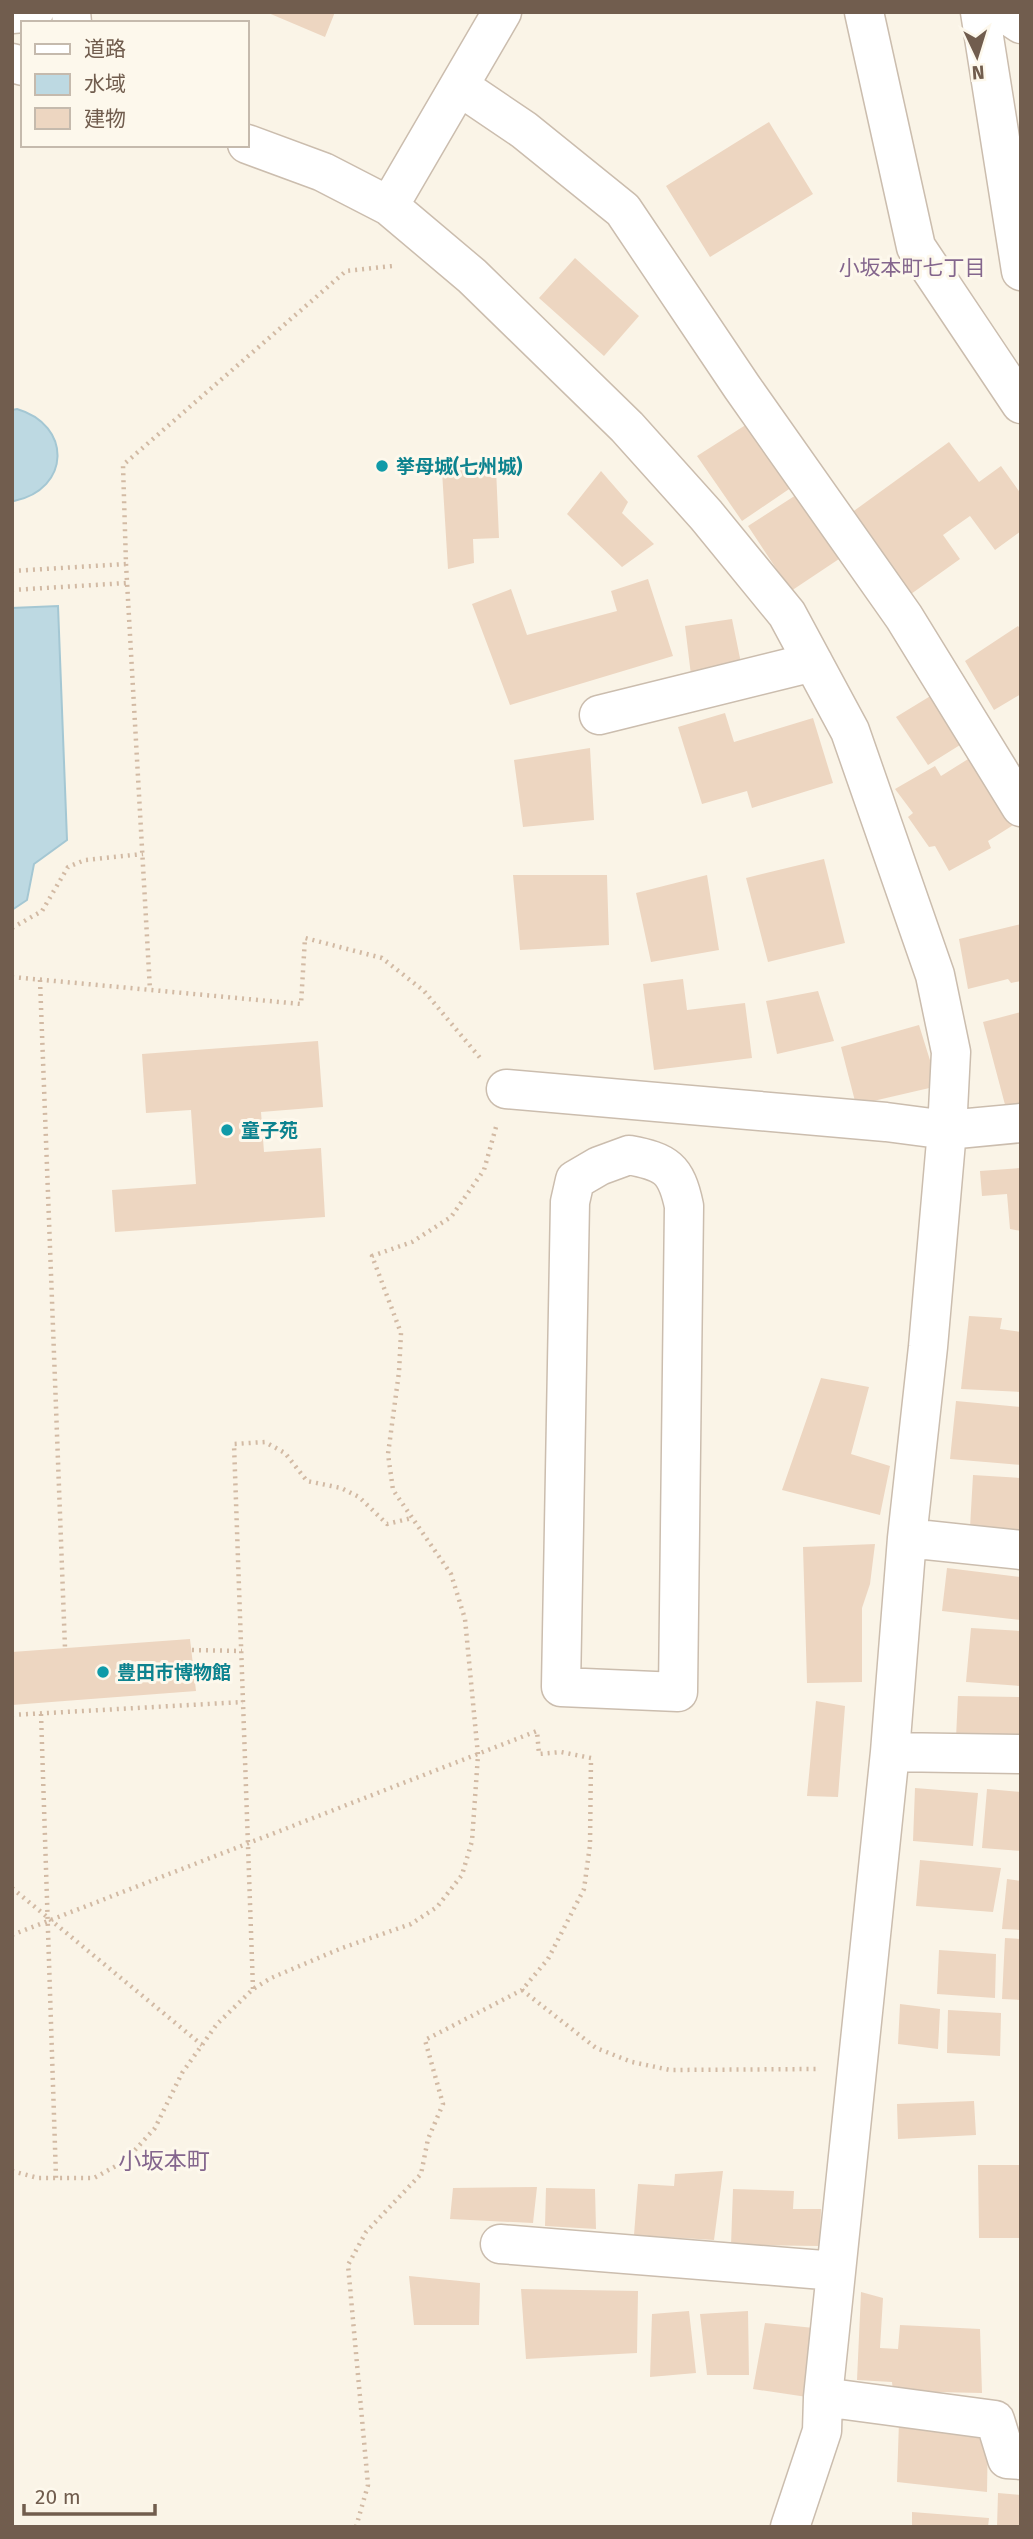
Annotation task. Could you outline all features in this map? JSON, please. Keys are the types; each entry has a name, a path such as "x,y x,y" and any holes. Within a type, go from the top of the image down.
{"street":[{"path":"12,14 34,12"},
{"path":"388,206 502,12"},
{"path":"864,12 916,247 1017,399"},
{"path":"980,12 1021,271"},
{"path":"1003,12 1021,24"},
{"path":"459,86 524,130 623,210 742,387 904,617 1021,807"},
{"path":"248,144 323,172 388,206 472,276 627,427 706,515 787,614 850,731 935,975 951,1052 928,1347 907,1538 890,1752 823,2397 822,2431 790,2527"},
{"path":"1017,399 1021,353"},
{"path":"599,715 813,662"},
{"path":"506,1089 886,1122 947,1130 1021,1123"},
{"path":"629,1155 656,1160 678,1181 684,1206 678,1692 561,1687 570,1202 575,1180 599,1166 629,1155"},
{"path":"907,1538 1021,1550"},
{"path":"890,1752 1021,1754"},
{"path":"500,2244 836,2271"},
{"path":"823,2397 995,2420 1007,2459 1021,2460"}],"path":[{"path":"150,990 126,565 123,465 346,271 405,264"},
{"path":"12,571 126,565"},
{"path":"12,590 127,583"},
{"path":"12,928 41,911 68,867 85,860 143,854"},
{"path":"12,977 301,1004 305,938 382,958 424,991 506,1089 484,1170 451,1217 412,1242 372,1256 401,1334 399,1372 388,1454 393,1490 451,1574 465,1619 478,1755 472,1841 462,1875 437,1907 411,1924 342,1948 271,1978 253,1989 217,2024 182,2073 155,2128 125,2161 94,2178 38,2178 12,2171"},
{"path":"40,980 65,1648"},
{"path":"253,1989 234,1444 265,1441 285,1452 307,1481 341,1488 359,1497 387,1524 412,1518"},
{"path":"192,1650 242,1651"},
{"path":"12,1715 243,1702"},
{"path":"41,1714 56,2178"},
{"path":"12,1935 537,1731 539,1754 561,1752 591,1758 590,1845 584,1889 548,1959 522,1990 425,2040 443,2104 428,2139 421,2174 366,2232 348,2265 368,2486 356,2527"},
{"path":"12,1888 202,2045"},
{"path":"522,1990 596,2048 632,2062 670,2070 856,2068"}],"water":[{"path":"17,409 35,417 48,428 58,456 54,471 46,484 33,494 12,501 12,410"},
{"path":"58,606 67,840 34,864 27,900 12,910 12,608"}],"building":[{"path":"266,12 335,12 325,37"},
{"path":"769,122 813,194 710,257 666,186"},
{"path":"575,258 639,316 604,356 539,298"},
{"path":"755,419 798,483 742,521 697,456"},
{"path":"949,442 979,482 1001,466 1021,494 1021,531 995,550 970,516 943,535 960,559 911,594 851,513"},
{"path":"496,468 499,538 473,539 474,563 448,569 442,471"},
{"path":"601,471 628,502 622,513 654,544 622,567 567,514"},
{"path":"796,495 839,559 791,591 748,526"},
{"path":"648,579 673,656 510,705 472,604 511,589 527,635 617,611 611,591"},
{"path":"732,619 742,668 691,675 685,626"},
{"path":"1018,626 1021,630 1021,694 994,710 965,661"},
{"path":"937,692 968,740 928,765 896,717"},
{"path":"725,713 734,742 813,718 833,783 752,808 747,791 702,804 678,727"},
{"path":"590,748 594,820 523,827 514,760"},
{"path":"973,756 1018,822 988,841 991,848 949,871 935,846 929,847 908,817 913,813 895,789 935,766 941,776"},
{"path":"824,859 845,943 768,962 746,878"},
{"path":"513,875 607,875 609,945 520,950"},
{"path":"707,875 719,950 651,962 636,893"},
{"path":"1021,924 1021,981 1011,983 1008,979 968,989 959,939"},
{"path":"683,979 687,1010 745,1003 752,1058 654,1070 643,984"},
{"path":"818,991 834,1041 777,1054 766,1001"},
{"path":"1021,1012 1021,1112 1008,1116 983,1022"},
{"path":"919,1025 938,1086 856,1105 841,1047"},
{"name":"童子苑","path":"318,1041 323,1107 261,1112 264,1152 321,1148 325,1217 115,1232 112,1190 196,1184 191,1110 146,1113 142,1054"},
{"path":"1021,1168 1021,1231 1010,1229 1007,1194 982,1196 980,1171"},
{"path":"969,1316 1002,1318 1000,1329 1021,1332 1021,1392 961,1389"},
{"path":"821,1378 869,1387 851,1454 890,1466 880,1515 782,1490"},
{"path":"956,1401 1021,1407 1021,1465 950,1459"},
{"path":"973,1475 1021,1478 1021,1534 970,1528"},
{"path":"875,1544 870,1584 862,1608 862,1682 807,1683 803,1547"},
{"path":"947,1568 1021,1577 1021,1620 942,1611"},
{"path":"971,1628 1021,1631 1021,1686 966,1682"},
{"name":"豊田市博物館","path":"190,1639 196,1691 12,1705 12,1652"},
{"path":"958,1696 1021,1697 1021,1740 956,1738"},
{"path":"816,1701 845,1706 838,1797 807,1796"},
{"path":"915,1788 978,1793 973,1846 913,1841"},
{"path":"987,1789 1021,1792 1021,1851 982,1848"},
{"path":"920,1860 1001,1868 993,1912 916,1906"},
{"path":"1007,1879 1021,1881 1021,1930 1002,1929"},
{"path":"1005,1938 1021,1939 1021,2000 1002,1999"},
{"path":"939,1950 996,1954 995,1998 937,1994"},
{"path":"900,2004 940,2009 938,2049 898,2044"},
{"path":"948,2010 1001,2013 1000,2056 947,2053"},
{"path":"974,2101 976,2135 898,2139 897,2104"},
{"path":"978,2165 1021,2165 1021,2238 979,2238"},
{"path":"723,2171 714,2240 634,2235 638,2184 674,2186 675,2174"},
{"path":"537,2187 533,2223 450,2219 453,2188"},
{"path":"546,2188 595,2189 596,2229 545,2226"},
{"path":"733,2189 794,2191 793,2209 821,2209 820,2246 731,2245"},
{"path":"409,2276 480,2283 479,2325 414,2325"},
{"path":"521,2289 638,2291 637,2353 526,2359"},
{"path":"861,2292 883,2298 880,2348 898,2349 900,2325 980,2329 982,2393 893,2391 892,2382 857,2380"},
{"path":"689,2311 696,2373 650,2377 652,2314"},
{"path":"748,2311 749,2375 707,2375 700,2314"},
{"path":"765,2323 814,2328 807,2397 753,2389"},
{"path":"899,2421 988,2431 987,2492 897,2482"},
{"path":"998,2493 1021,2495 1021,2527 997,2527"},
{"path":"912,2512 989,2518 988,2527 912,2527"}],"place":[{"name":"挙母城(七州城)","path":"382,466"},
{"name":"童子苑","path":"227,1130"},
{"name":"豊田市博物館","path":"103,1672"}],"district":[{"name":"小坂本町七丁目","path":"912,268"},
{"name":"小坂本町","path":"164,2161"}]}
